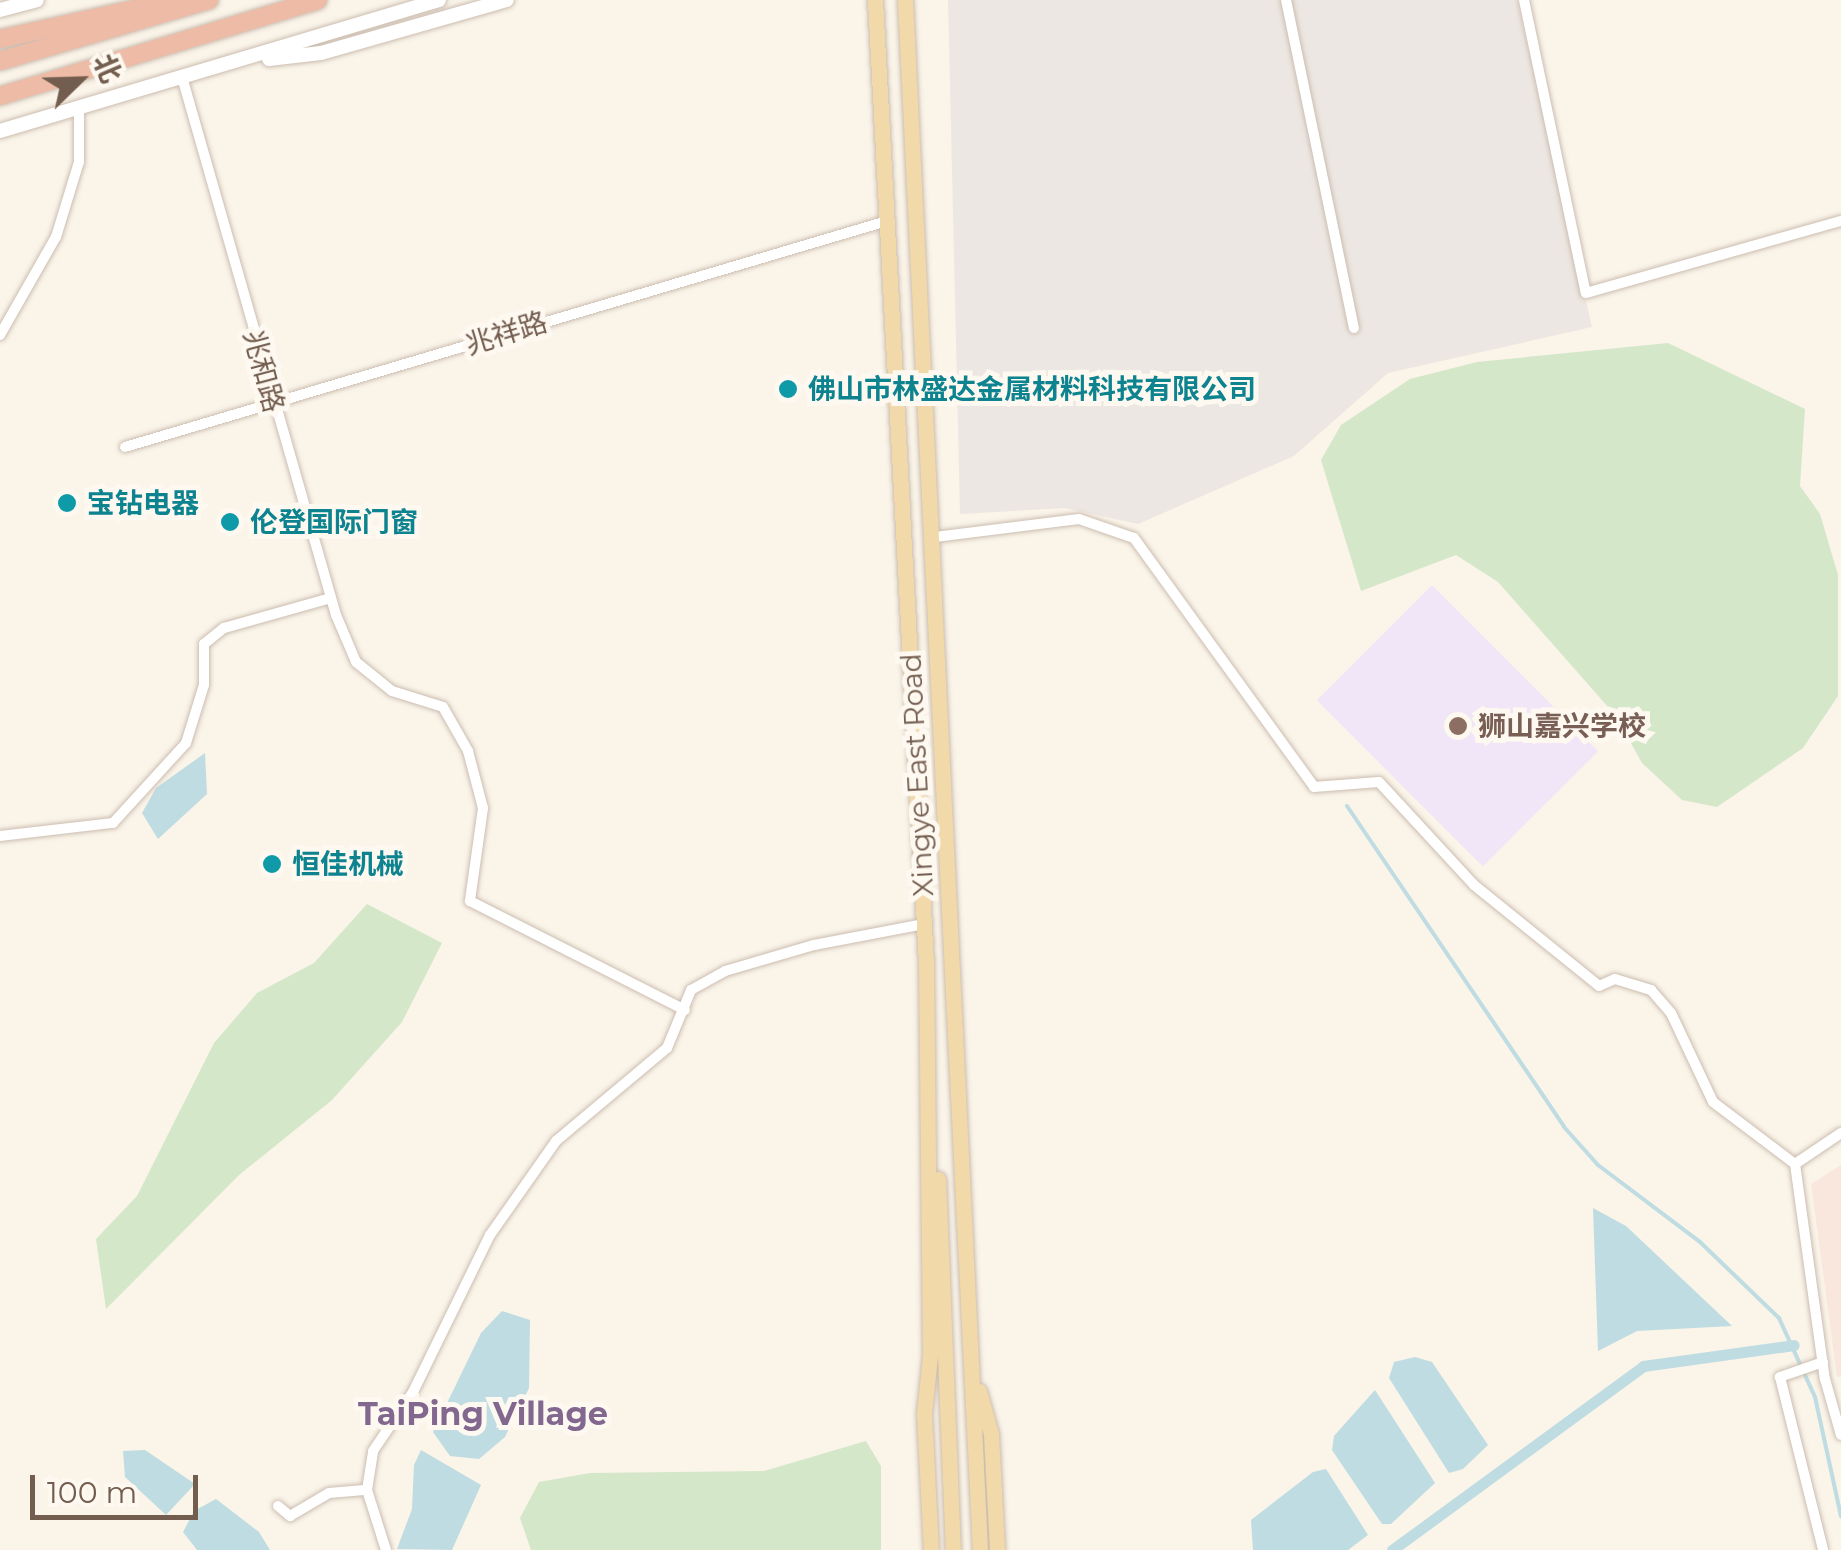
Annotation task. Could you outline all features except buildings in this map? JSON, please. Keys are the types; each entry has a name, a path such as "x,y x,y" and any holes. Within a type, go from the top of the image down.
{"highway":[{"path":"0,39 175,0"},
{"path":"0,60 209,0"},
{"path":"0,96 318,0"}],"main road":[{"path":"0,10 37,0"},
{"path":"0,131 439,0"},
{"path":"244,60 321,52 507,0"},
{"name":"Xingye East Road","path":"875,0 926,964 930,1356 924,1414 931,1550"},
{"name":"Xingye East Road","path":"905,0 935,537 980,1550"},
{"path":"926,964 953,1550"},
{"path":"972,1364 991,1434 997,1550"}],"street":[{"path":"1286,0 1354,328"},
{"path":"1524,0 1586,293 1841,221"},
{"name":"兆和路","path":"182,77 272,403 331,598 356,662 392,691 443,707 468,751 483,808 470,901 685,1010"},
{"path":"0,335 56,237 79,162 79,108"},
{"name":"兆祥路","path":"125,447 887,221"},
{"path":"935,537 1079,519 1134,538 1314,788 1379,782 1474,885 1599,986 1615,979 1652,990 1671,1013 1713,1102 1795,1164 1823,1362 1841,1435"},
{"path":"0,836 113,823 186,742 204,684 204,644 224,628 331,598"},
{"path":"386,1550 366,1490 373,1451 413,1392 490,1236 556,1141 667,1048 691,990 725,971 814,945 924,924"},
{"path":"1795,1164 1841,1133"},
{"path":"1823,1362 1780,1377 1824,1550"},
{"path":"278,1506 290,1516 329,1494 366,1490"}],"shaded area":[{"path":"948,0 1517,0 1592,327 1388,373 1294,456 1138,524 1065,508 960,514"},
{"name":"狮山嘉兴学校","path":"1432,585 1598,751 1483,866 1317,700"},
{"path":"1841,1165 1841,1377 1837,1377 1811,1184"}],"green space":[{"path":"1668,343 1805,409 1800,486 1820,514 1838,575 1838,696 1803,748 1717,807 1682,800 1642,763 1616,716 1498,582 1456,555 1361,591 1321,460 1341,425 1410,379 1477,362"},
{"path":"367,904 442,943 402,1022 332,1100 239,1175 106,1309 96,1239 137,1196 214,1043 257,993 314,963"},
{"path":"866,1441 881,1466 881,1550 531,1550 520,1518 539,1482 590,1473 764,1471"}],"water":[{"path":"205,753 207,794 158,839 142,813 156,788"},
{"path":"1593,1208 1626,1226 1732,1326 1637,1331 1598,1351"},
{"path":"502,1311 530,1320 529,1388 505,1437 479,1459 450,1456 433,1432 481,1333"},
{"path":"1415,1357 1432,1362 1488,1445 1463,1469 1449,1473 1389,1378 1394,1362"},
{"path":"1375,1390 1435,1483 1391,1524 1382,1524 1332,1450 1334,1436"},
{"path":"145,1450 195,1484 166,1515 125,1477 123,1451"},
{"path":"421,1450 481,1485 452,1550 397,1549 412,1509 414,1465"},
{"path":"1326,1469 1368,1535 1348,1550 1253,1550 1251,1520 1313,1472"},
{"path":"216,1499 259,1532 270,1550 197,1550 183,1532 194,1511"}],"waterway":[{"path":"1347,806 1564,1127 1598,1165 1700,1242 1779,1318 1815,1397 1841,1516"},
{"path":"1392,1550 1643,1366 1794,1345"}],"place":[{"name":"佛山市林盛达金属材料科技有限公司","path":"788,389"},
{"name":"宝钻电器","path":"67,503"},
{"name":"伦登国际门窗","path":"230,522"},
{"name":"狮山嘉兴学校","path":"1458,726"},
{"name":"恒佳机械","path":"272,864"}],"district":[{"name":"TaiPing Village","path":"483,1414"}]}
